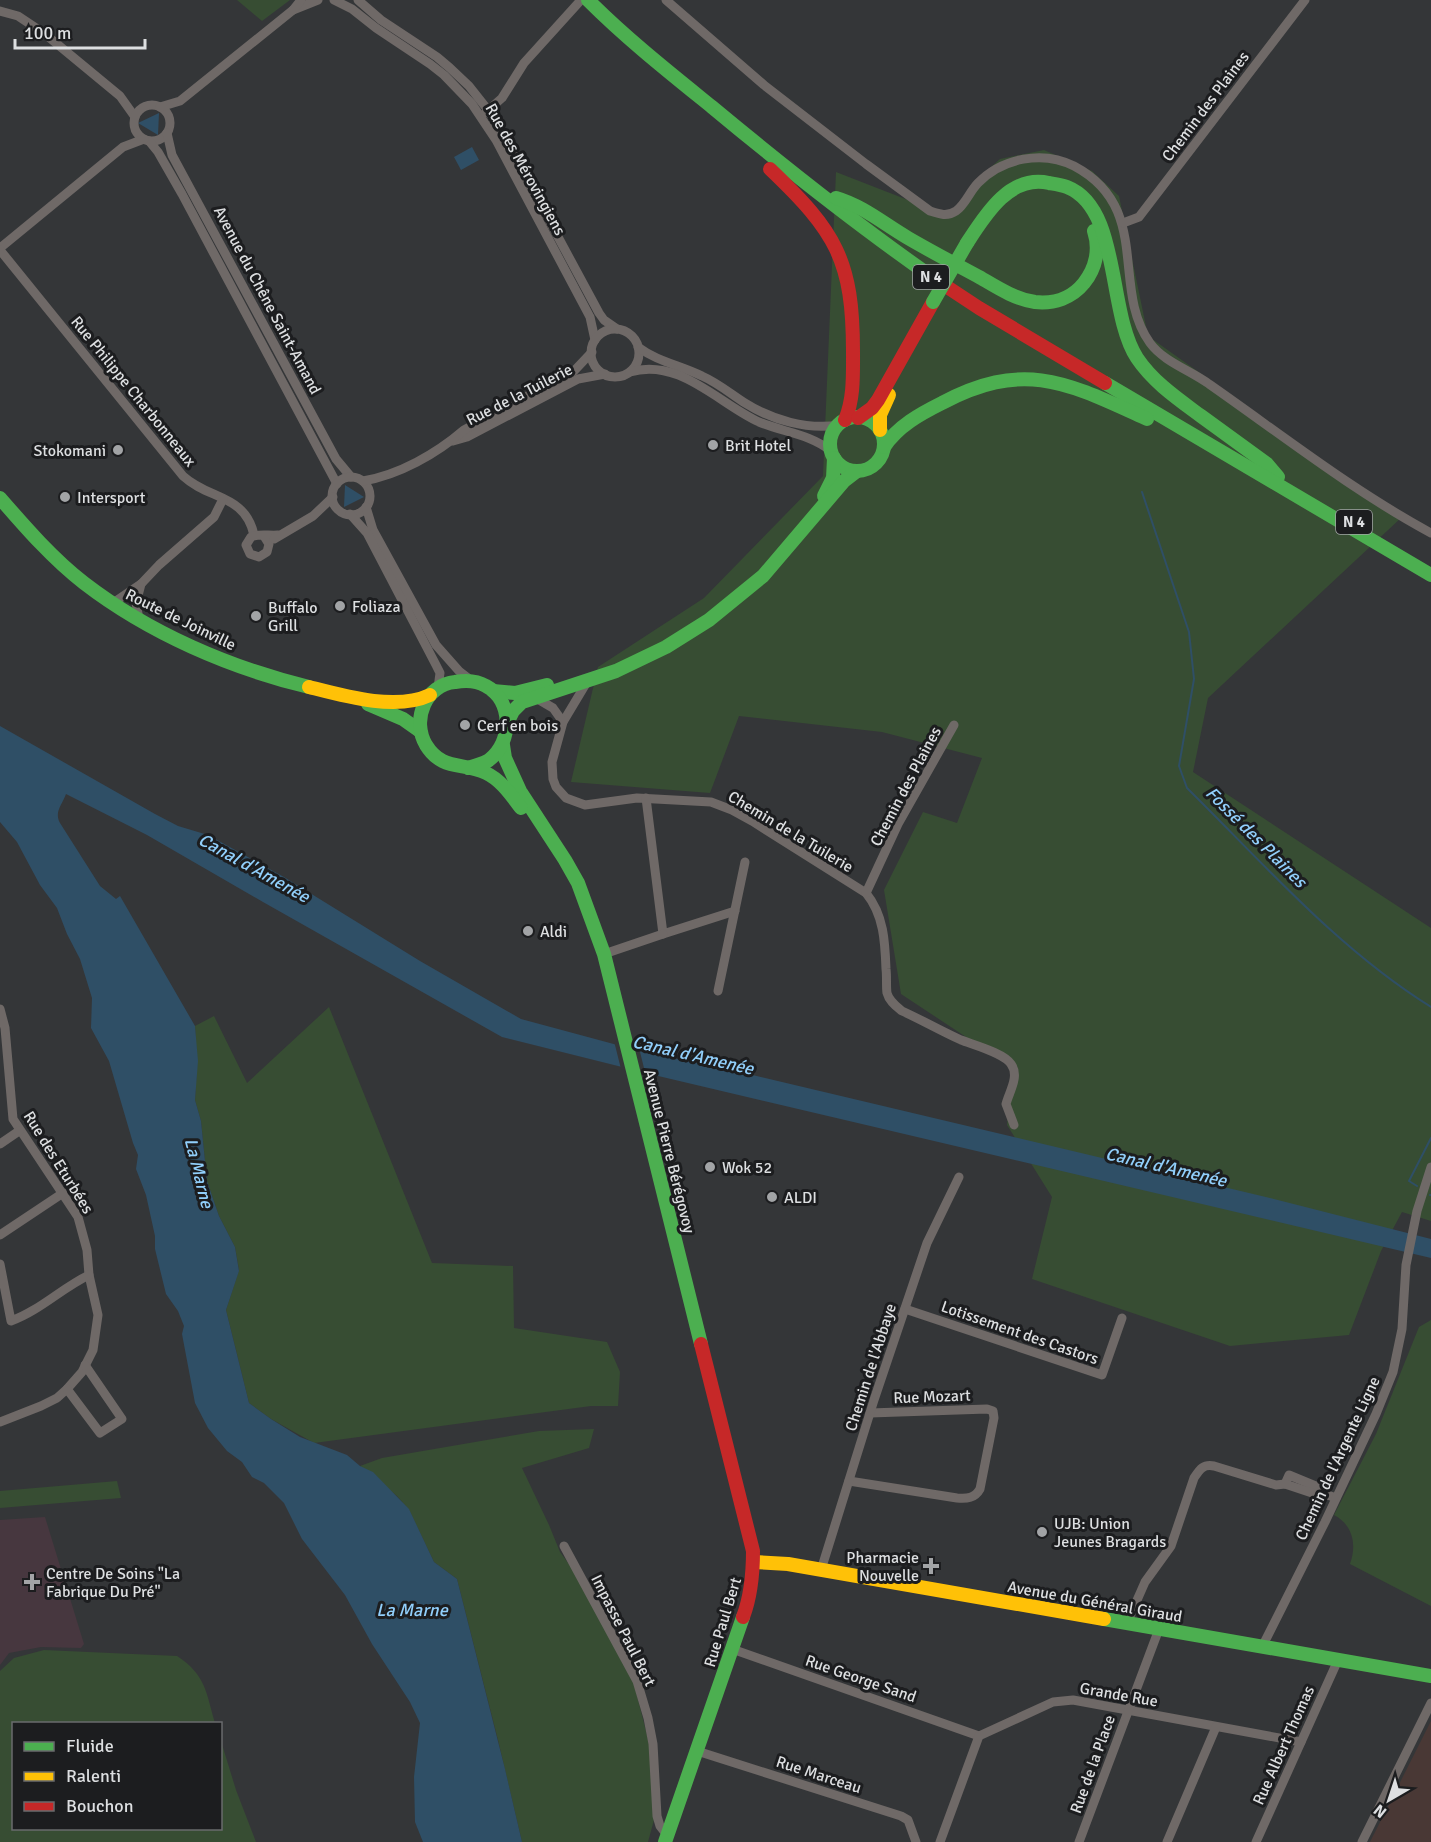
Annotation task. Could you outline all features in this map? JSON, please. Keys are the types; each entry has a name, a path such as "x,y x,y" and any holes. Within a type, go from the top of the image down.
{"main road":[{"name":"N 4","path":"588,0 780,164 936,280 979,308 1431,575"},
{"name":"N 4","path":"598,0 746,128 935,271 1431,567"},
{"path":"674,75 685,93 800,197 815,213 834,240 846,268 853,323 852,403 847,421"},
{"path":"884,447 880,430 880,415 884,404 992,205 1014,189 1026,184 1042,182 1064,185 1095,211 1102,224 1107,242 1122,323 1130,345 1146,370 1172,394 1267,464 1278,477"},
{"path":"836,198 850,202 914,241 1023,300 1055,302 1074,293 1088,277 1098,249 1092,224 1077,205 1066,197 1038,192 1018,198 1003,207 970,245"},
{"path":"350,696 402,703 416,701 454,681 472,681 493,691 506,693 524,691 614,666 662,642 705,615 758,572 826,494 833,478 831,437 847,421 872,408 937,304"},
{"path":"508,721 519,705 616,671 666,647 709,620 736,600 786,552 844,481 857,471 872,467 878,462 884,447 896,432 958,393 977,385 1019,377 1061,382 1195,442 1210,445"},
{"path":"847,421 874,423 880,430"},
{"path":"833,455 844,468 857,471"},
{"name":"Route de Joinville","path":"0,498 46,549 93,589 139,619 218,657 252,670 350,696"},
{"path":"468,768 484,763 498,752 507,731 506,710 493,691"},
{"path":"434,692 422,709 420,731 425,745 437,759 454,767 485,772 496,779 511,794 586,905"},
{"path":"350,696 403,719 420,731"},
{"path":"502,745 503,757 509,772 563,855 579,885 586,905"},
{"name":"Avenue Pierre Bérégovoy","path":"586,905 604,954 717,1407"},
{"name":"Rue Paul Bert","path":"666,1839 748,1604 752,1583 754,1562 750,1540 717,1407"},
{"name":"Avenue du Général Giraud","path":"754,1562 777,1562 1431,1676"}],"street":[{"path":"123,147 146,140 159,140 167,133 169,119 180,101 293,10 301,0"},
{"path":"293,10 318,0"},
{"name":"Rue des Mérovingiens","path":"334,0 351,9 430,64 484,113 508,144 599,313 604,320 617,329"},
{"name":"Rue des Mérovingiens","path":"358,0 381,20 437,57 469,86 590,317 595,340"},
{"path":"484,113 502,98 524,63 581,0"},
{"path":"666,0 764,85 930,211 943,215 955,212 980,181 1004,164 1019,159 1048,158 1072,165 1096,182 1115,207 1123,223 1138,316 1145,335 1155,348 1386,509 1431,533"},
{"name":"Chemin des Plaines","path":"1123,223 1139,217 1305,0"},
{"path":"0,11 28,21 120,96 144,107"},
{"path":"120,96 135,117"},
{"path":"160,107 180,101"},
{"path":"0,249 123,147 134,128 135,117 144,107 152,105 160,107 168,114 169,119"},
{"path":"134,128 138,135 146,140"},
{"name":"Avenue du Chêne Saint-Amand","path":"167,133 170,148 177,163 336,459 351,477"},
{"name":"Avenue du Chêne Saint-Amand","path":"146,140 158,152 177,185 337,484"},
{"name":"Rue Philippe Charbonneaux","path":"0,249 183,476 189,482 243,510 252,525 254,535"},
{"path":"833,455 815,440 752,418 690,380 657,370 638,369 618,377 605,374 595,365 592,352 595,340 604,332 617,329 631,335 638,347 660,361 708,378 746,404 768,415 810,426 847,421"},
{"path":"630,372 637,363 638,347"},
{"name":"Rue de la Tuilerie","path":"363,481 387,476 448,443 464,430 574,371 592,352"},
{"name":"Rue de la Tuilerie","path":"448,443 467,437 578,379 605,374"},
{"name":"Rue de la Tuilerie","path":"370,495 387,476"},
{"path":"267,540 267,552 264,556 253,556 248,552 246,545 254,535 267,540 313,516 333,497 337,484 341,480 351,477 363,481 369,490 370,495 366,507 359,513 350,514 339,510 313,516"},
{"path":"333,497 339,510"},
{"path":"113,603 141,585 214,517 223,499"},
{"path":"366,507 373,530 431,637 459,672 472,681"},
{"path":"350,514 367,533 440,673 434,692"},
{"path":"139,619 136,603 141,585"},
{"name":"Chemin de la Tuilerie","path":"587,682 563,722 554,754 552,771 556,787 566,798 579,804 625,798 711,802 732,810 866,893"},
{"path":"536,698 553,708 563,722"},
{"name":"Chemin des Plaines","path":"866,893 898,824 954,725"},
{"path":"646,798 663,934"},
{"path":"718,991 746,862"},
{"path":"866,893 875,904 881,920 888,994 894,1004 902,1011 960,1040 1005,1058 1012,1064 1014,1084 1006,1104 1014,1125"},
{"path":"604,954 735,911"},
{"name":"Rue des Eturbées","path":"0,1010 5,1028 3,1053 12,1113 19,1131 63,1192 81,1226 98,1315 93,1350 86,1365 68,1389 41,1406 0,1422"},
{"path":"0,1144 19,1131"},
{"name":"Chemin de l'Argente Ligne","path":"1262,1647 1336,1498 1376,1414 1393,1372 1402,1329 1406,1264 1417,1211 1431,1167"},
{"name":"Chemin de l'Abbaye","path":"821,1570 870,1413 927,1243 959,1177"},
{"path":"0,1235 63,1192"},
{"path":"0,1264 10,1321 24,1316 89,1275"},
{"name":"Lotissement des Castors","path":"905,1309 1102,1375 1122,1318"},
{"path":"68,1389 100,1433 122,1419 86,1365"},
{"name":"Rue Mozart","path":"849,1481 957,1498 972,1497 977,1495 981,1489 994,1418 993,1411 870,1413"},
{"path":"1127,1623 1145,1582 1171,1546 1194,1478 1200,1469 1207,1465 1276,1485 1285,1484 1336,1498"},
{"name":"Impasse Paul Bert","path":"564,1546 637,1681 653,1744 657,1816 666,1839"},
{"name":"Rue de la Place","path":"1079,1842 1160,1629"},
{"name":"Rue George Sand","path":"732,1649 979,1736"},
{"name":"Rue Albert Thomas","path":"1256,1842 1338,1660"},
{"name":"Grande Rue","path":"979,1736 1059,1700 1073,1700 1301,1742"},
{"path":"1362,1842 1431,1703"},
{"path":"1167,1842 1216,1726"},
{"path":"940,1842 979,1736"},
{"name":"Rue Marceau","path":"697,1750 901,1816 908,1820 916,1842"}],"shaded area":[{"name":"Centre De Soins \"La Fabrique Du Pré\"","path":"45,1517 84,1644 81,1648 41,1647 9,1653 0,1665 0,1520"},
{"path":"1431,1721 1431,1842 1370,1842"}],"green space":[{"path":"237,0 290,0 262,21"},
{"path":"1044,150 1092,171 1119,196 1148,336 1402,517 1208,698 1193,772 1431,928 1431,1221 1402,1212 1381,1251 1349,1335 1230,1346 1032,1279 1052,1197 1007,1125 1013,1068 901,994 884,890 923,812 957,823 982,758 882,732 739,716 710,793 571,782 598,667 704,598 823,476 836,172 949,216 980,177 1000,159"},
{"path":"329,1007 432,1263 513,1266 514,1328 607,1342 620,1372 618,1406 591,1406 314,1443 271,1419 249,1403 226,1310 239,1270 235,1247 219,1216 207,1181 201,1121 195,1100 197,1064 195,1026 214,1016 247,1083"},
{"path":"1431,1320 1431,1606 1350,1564 1353,1550 1352,1536 1346,1524 1334,1515 1376,1434 1419,1327"},
{"path":"594,1429 589,1448 522,1468 560,1552 574,1571 634,1684 649,1743 654,1820 648,1842 522,1842 457,1579 434,1562 409,1510 397,1496 360,1466 382,1458 539,1431"},
{"path":"117,1481 121,1498 0,1508 0,1491"},
{"path":"44,1650 177,1656 194,1670 204,1685 215,1722 12,1722 12,1830 222,1830 222,1744 236,1790 256,1842 0,1842 0,1671 14,1658"}],"water":[{"path":"159,113 158,135 138,123"},
{"path":"472,147 479,160 461,170 454,157"},
{"path":"345,485 364,497 344,507"},
{"name":"La Marne","path":"0,726 155,814 178,826 208,835 284,877 420,961 521,1019 647,1053 719,1067 1270,1198 1431,1239 1431,1258 502,1037 147,835 66,794 58,812 60,823 100,886 116,899 120,896 195,1026 198,1061 195,1100 201,1121 207,1181 219,1216 235,1247 239,1271 226,1310 249,1403 300,1437 347,1455 360,1466 373,1472 409,1509 434,1562 457,1579 522,1842 423,1842 415,1822 414,1777 420,1723 410,1702 372,1644 345,1595 302,1539 284,1503 264,1483 252,1477 242,1462 227,1451 208,1428 195,1403 182,1334 184,1326 178,1311 166,1294 155,1249 155,1236 146,1195 136,1169 138,1155 109,1061 91,1028 92,998 80,959 57,908 40,885 17,842 0,822"}],"pier":[{"path":"614,1041 639,1048 646,1076 621,1069"}],"waterway":[{"name":"Fossé des Plaines","path":"1142,492 1189,632 1194,679 1179,766 1187,788 1333,933 1397,984 1431,1007"},
{"name":"Fossé des Plaines","path":"1417,1186 1409,1181 1431,1138"}],"traffic: fast":[{"path":"588,0 649,55 766,151 932,277"},
{"path":"967,243 1000,199 1022,185 1035,182 1061,185 1084,198 1096,216 1105,238 1121,315 1128,338 1143,367 1166,390 1267,464 1278,477"},
{"path":"836,198 864,210 908,238 1000,289 1035,302 1062,299 1074,293 1084,283 1096,258 1097,245 1094,231"},
{"path":"933,302 967,243"},
{"path":"884,447 903,427 942,403 971,390 998,382 1023,379 1046,381 1069,387 1147,419"},
{"path":"1105,383 1431,575"},
{"path":"857,417 867,419 876,425 882,434 884,444 882,454 876,463 867,469 857,471 847,469 838,463 832,454 830,444 832,434 838,425 847,419 857,417"},
{"path":"824,496 833,478 834,458"},
{"path":"508,721 513,711 522,702 616,671 666,647 709,620 763,576 844,481 857,471"},
{"path":"0,498 61,564 135,618 220,659 309,687"},
{"path":"468,768 471,767 474,766 487,761 497,752 506,732 507,722 505,711 495,692 478,683 463,681 440,687 426,701 420,720 426,745 439,759 491,776 505,788 521,808"},
{"path":"493,691 515,693 547,685"},
{"path":"368,704 403,719 420,731"},
{"path":"503,745 505,758 520,791 578,883 604,954 701,1344"},
{"path":"665,1842 743,1617"},
{"path":"1104,1619 1431,1676"}],"traffic: slow":[{"path":"880,430 880,415 889,395"},
{"path":"309,687 354,698 386,702 416,700 430,695"},
{"path":"754,1562 788,1564 1104,1619"}],"traffic: jam":[{"path":"770,169 793,191 825,230 844,270 852,320 853,352 853,378 845,420"},
{"path":"932,277 979,308 1105,383"},
{"path":"858,418 872,408 878,400 933,302"},
{"path":"701,1344 753,1551 751,1585 743,1617"}],"place":[{"name":"Brit Hotel","path":"713,445"},
{"name":"Stokomani","path":"118,450"},
{"name":"Intersport","path":"65,497"},
{"name":"Foliaza","path":"340,606"},
{"name":"Buffalo Grill","path":"256,616"},
{"name":"Cerf en bois","path":"465,725"},
{"name":"Aldi","path":"528,931"},
{"name":"Wok 52","path":"710,1167"},
{"name":"ALDI","path":"772,1197"},
{"name":"UJB: Union Jeunes Bragards","path":"1042,1532"},
{"name":"Pharmacie Nouvelle","path":"931,1566"},
{"name":"Centre De Soins \"La Fabrique Du Pré\"","path":"32,1582"}],"water label":[{"name":"Canal d'Amenée","path":"254,868"},
{"name":"Canal d'Amenée","path":"693,1055"},
{"name":"Canal d'Amenée","path":"1166,1167"}]}
